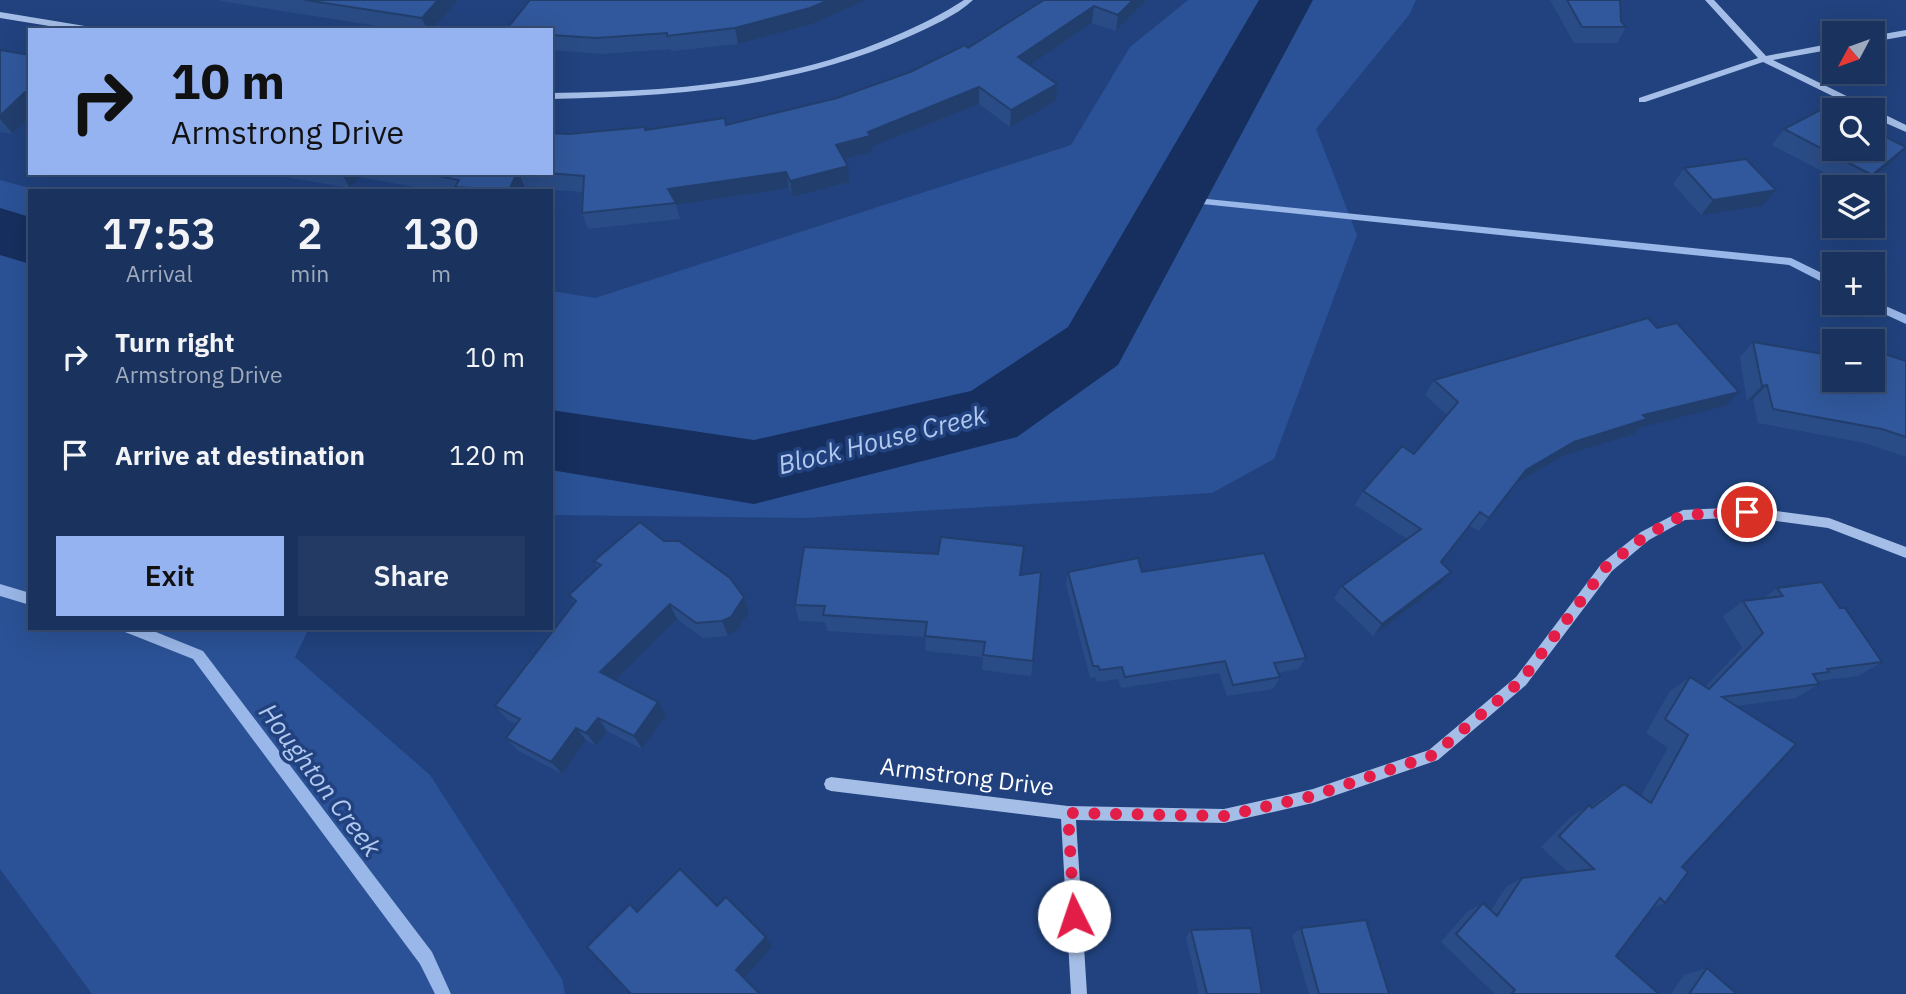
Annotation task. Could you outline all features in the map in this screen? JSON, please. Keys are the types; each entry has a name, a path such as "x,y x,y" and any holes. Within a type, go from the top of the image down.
{"street":[{"path":"553,96 659,94 775,80 877,50 969,0"},
{"path":"1709,0 1764,59 1844,98"},
{"path":"0,15 79,28"},
{"path":"1885,37 1906,33"},
{"path":"1642,100 1764,59 1822,48"},
{"path":"1885,118 1906,129"},
{"name":"Armstrong Drive","path":"831,784 1068,813 1224,816 1313,796 1433,755 1521,681 1606,567 1645,536 1683,515 1747,512 1829,523 1906,552"},
{"path":"1068,813 1079,994"}],"shaded area":[{"path":"1188,0 1416,0 1409,15 1316,129 1357,235 1274,459 1212,493 806,518 553,515 553,291 595,298 1071,145 1130,47"},
{"path":"0,180 34,189 28,189 28,630 308,630 295,657 430,775 562,979 565,994 92,994 0,869"}],"building":[{"path":"305,0 438,0 422,18"},
{"path":"530,0 829,0 810,8 735,28 667,36 667,33 597,38 553,35 553,28 508,28"},
{"path":"1044,0 1133,0 1118,15 1094,6 1018,57 1057,84 1011,110 979,87 868,132 870,136 836,145 848,166 790,181 786,172 668,189 676,203 582,213 584,176 553,173 553,133 645,127 645,130 725,118 726,125 837,98 910,72 965,45 968,48"},
{"path":"1567,0 1620,0 1621,21 1626,27 1582,27"},
{"path":"0,50 28,55 28,93 25,92 0,116"},
{"path":"1822,109 1822,149 1784,129"},
{"path":"1885,136 1906,147 1872,175 1845,161 1885,161"},
{"path":"1746,159 1776,190 1713,200 1684,168"},
{"path":"432,175 516,175 509,189 455,187 459,180"},
{"path":"1648,318 1657,328 1677,323 1739,392 1643,415 1647,419 1574,442 1526,470 1489,518 1480,512 1441,562 1451,572 1382,624 1342,586 1421,529 1363,491 1402,446 1414,454 1458,402 1434,380"},
{"path":"1753,342 1822,354 1822,392 1885,392 1885,354 1906,361 1906,437 1882,429 1773,409 1767,385 1762,386"},
{"path":"640,522 664,541 679,541 730,578 744,597 731,617 722,621 696,623 670,604 600,672 658,702 634,736 598,718 586,733 576,728 551,762 506,738 520,719 495,706 576,601 569,595 601,565 594,561"},
{"path":"941,537 1024,546 1020,575 1041,572 1033,661 983,655 985,642 925,636 927,622 823,615 825,606 795,605 804,547 938,554"},
{"path":"1264,553 1306,658 1274,663 1280,677 1233,685 1225,661 1125,677 1122,667 1100,670 1098,666 1093,666 1068,572 1138,558 1142,572"},
{"path":"1822,582 1840,608 1845,608 1882,662 1827,669 1829,672 1813,674 1819,684 1722,697 1796,744 1682,867 1688,872 1665,903 1660,898 1616,956 1659,994 1511,994 1515,990 1456,934 1483,903 1497,916 1522,878 1594,869 1559,836 1589,805 1592,808 1624,784 1651,803 1688,735 1665,719 1690,677 1709,689 1763,633 1743,601 1783,596 1777,588"},
{"path":"680,869 717,906 726,897 766,937 736,970 760,994 631,994 587,947 630,904 637,912"},
{"path":"1366,920 1389,994 1319,994 1301,928"},
{"path":"1251,928 1262,994 1207,994 1191,930"},
{"path":"1707,968 1737,994 1689,994"}],"waterway":[{"name":"Block House Creek","path":"553,440 754,472 991,416 1093,346 1286,0"},
{"path":"1177,199 1791,262 1822,278"},
{"name":"Block House Creek","path":"0,230 28,240"},
{"path":"1885,310 1906,320"},
{"name":"Houghton Creek","path":"0,590 28,598"},
{"name":"Houghton Creek","path":"135,630 198,655 426,958 443,994"}],"route":[{"path":"1074,916 1068,813 1224,816 1313,796 1433,755 1521,681 1606,567 1645,536 1683,515 1747,512"}]}
